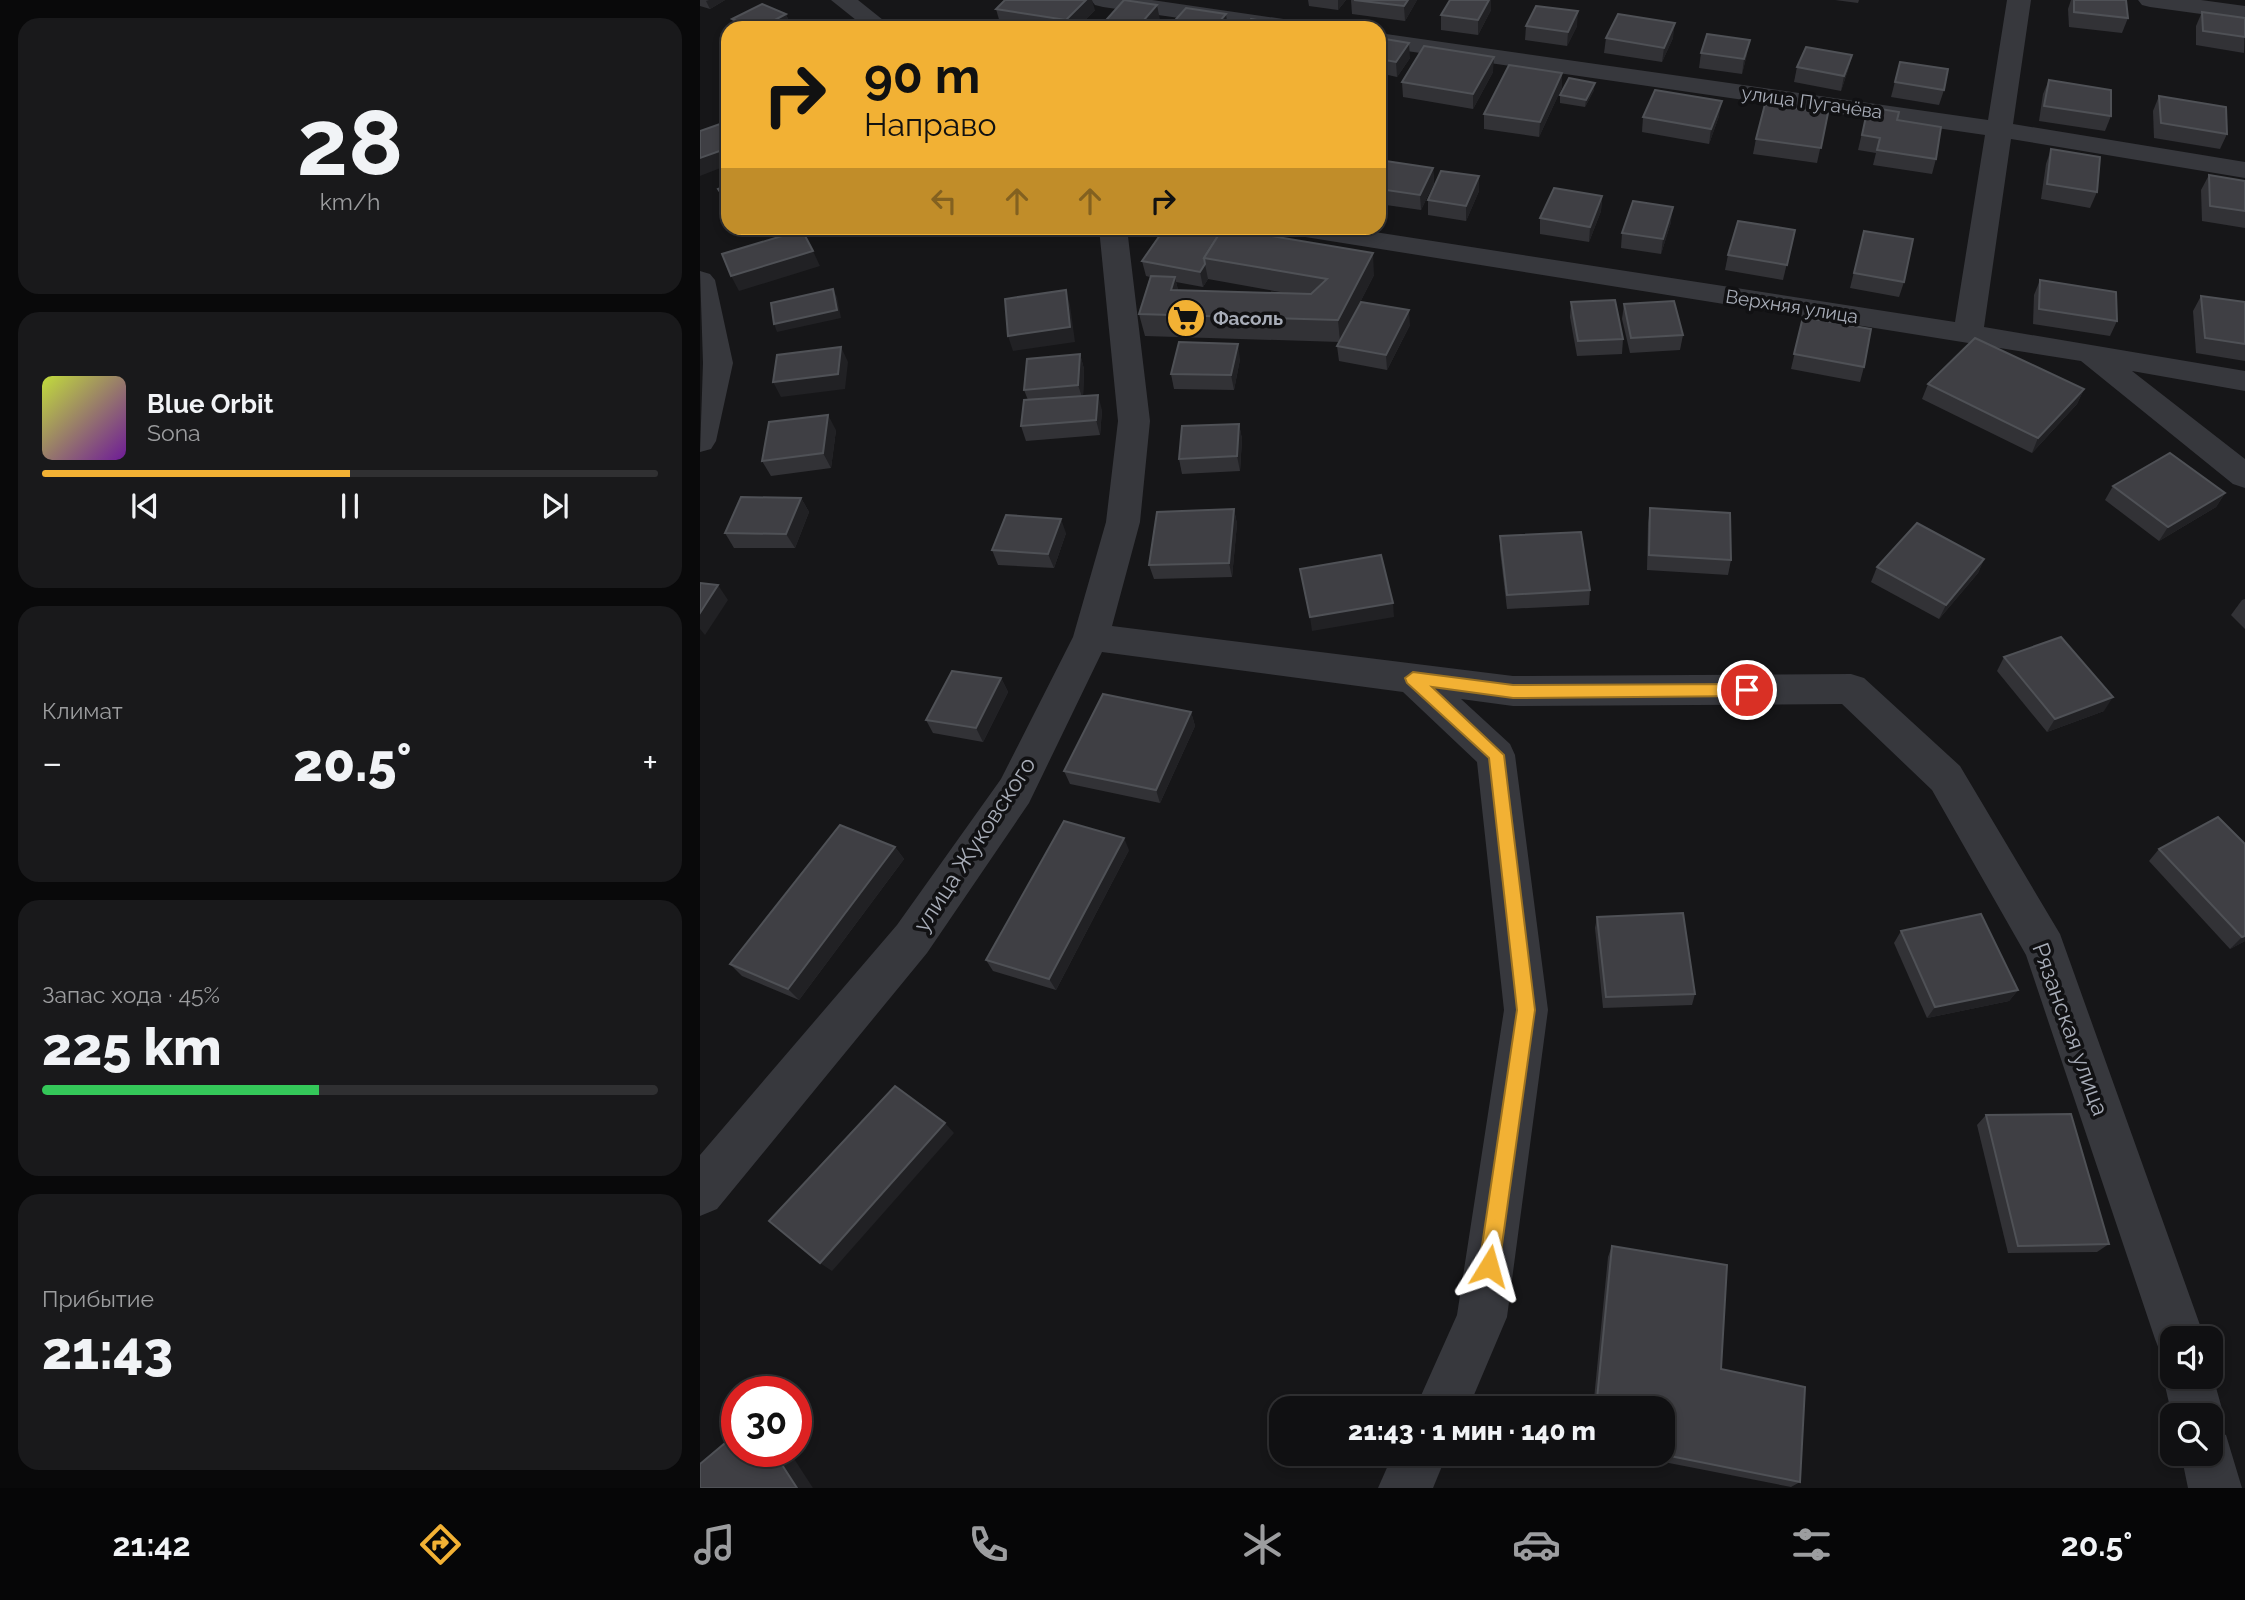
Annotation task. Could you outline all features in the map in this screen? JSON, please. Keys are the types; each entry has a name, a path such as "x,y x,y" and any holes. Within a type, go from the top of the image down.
{"street":[{"path":"843,0 872,21"},
{"path":"1103,0 1248,21"},
{"path":"1968,334 1997,129 2020,0"},
{"path":"2150,0 2245,13"},
{"name":"улица Пугачёва","path":"1386,41 1997,129 2245,170"},
{"name":"улица Жуковского","path":"700,1192 912,939 1015,791 1091,637 1123,522 1134,421 1114,235"},
{"name":"Верхняя улица","path":"1343,235 2090,353 2245,476"},
{"path":"700,280 718,363 700,441"},
{"path":"2090,353 2245,382"},
{"path":"1091,637 1413,678 1496,755 1526,1010 1482,1317 1447,1396"},
{"name":"Рязанская улица","path":"1413,678 1513,691 1851,689 1946,778 2045,948 2176,1326"},
{"path":"1405,1488 1415,1466"},
{"path":"2209,1466 2214,1488"}],"building":[{"path":"1005,0 1086,0 1066,20 996,9"},
{"path":"1124,0 1157,5 1143,21 1105,21"},
{"path":"1354,0 1408,0 1404,6"},
{"path":"1450,0 1489,0 1478,20 1441,15"},
{"path":"2074,0 2126,0 2128,18 2074,12"},
{"path":"762,4 786,14 773,21 732,19"},
{"path":"1536,6 1578,11 1568,32 1526,26"},
{"path":"1186,8 1226,14 1220,21 1174,21"},
{"path":"2202,12 2245,18 2245,37 2203,31"},
{"path":"1618,14 1675,23 1664,48 1606,38"},
{"path":"1707,34 1750,40 1744,59 1701,53"},
{"path":"1386,39 1409,43 1396,62 1386,60"},
{"path":"1424,46 1494,57 1473,94 1402,82"},
{"path":"1806,47 1852,55 1844,76 1797,67"},
{"path":"1900,62 1948,69 1944,90 1895,82"},
{"path":"1509,65 1562,73 1540,122 1484,114"},
{"path":"1569,78 1595,83 1586,100 1560,95"},
{"path":"2049,80 2111,90 2111,116 2044,106"},
{"path":"1655,90 1722,101 1711,129 1643,117"},
{"path":"2159,96 2226,107 2227,134 2161,123"},
{"path":"1765,104 1828,113 1821,148 1756,139"},
{"path":"1868,107 1899,112 1897,120 1941,127 1936,159 1877,150 1880,138 1862,135"},
{"path":"721,124 721,150 700,158 700,131"},
{"path":"2051,149 2100,157 2097,192 2047,184"},
{"path":"1386,161 1433,168 1420,195 1386,190"},
{"path":"1441,171 1479,176 1466,206 1428,200"},
{"path":"2209,175 2245,181 2245,211 2210,206"},
{"path":"1554,188 1602,196 1590,227 1540,218"},
{"path":"1633,201 1673,207 1663,239 1622,233"},
{"path":"1738,221 1795,230 1787,265 1728,255"},
{"path":"1864,231 1913,239 1904,282 1854,273"},
{"path":"785,235 805,235 813,251 731,276 722,254"},
{"path":"1160,235 1218,235 1204,258 1205,264 1200,272 1142,261"},
{"path":"1219,235 1265,235 1373,253 1338,320 1139,314 1151,276 1175,277 1171,290 1311,294 1327,279 1204,258"},
{"path":"2040,280 2116,292 2117,321 2039,309"},
{"path":"833,289 837,310 774,324 771,303"},
{"path":"1066,290 1070,327 1008,336 1005,299"},
{"path":"2201,296 2245,302 2245,344 2205,338"},
{"path":"1615,300 1623,339 1578,341 1571,302"},
{"path":"1674,301 1683,335 1631,338 1624,304"},
{"path":"1361,302 1409,310 1386,355 1337,346"},
{"path":"1803,317 1871,329 1864,367 1794,354"},
{"path":"1975,338 2084,389 2038,438 1928,384"},
{"path":"1179,342 1238,344 1231,375 1171,374"},
{"path":"841,347 838,374 773,382 777,355"},
{"path":"1080,354 1078,385 1024,390 1027,359"},
{"path":"1098,395 1096,420 1021,426 1024,400"},
{"path":"828,415 823,453 762,461 769,422"},
{"path":"1239,424 1237,456 1179,459 1182,426"},
{"path":"2170,453 2225,493 2168,527 2113,486"},
{"path":"741,497 801,498 786,534 725,533"},
{"path":"1650,508 1730,513 1731,560 1649,555"},
{"path":"1234,509 1229,563 1149,565 1157,512"},
{"path":"1006,515 1061,519 1048,554 992,550"},
{"path":"1917,523 1984,559 1946,605 1877,567"},
{"path":"1581,532 1590,590 1507,595 1500,536"},
{"path":"1381,555 1393,603 1310,617 1300,569"},
{"path":"700,583 718,585 700,613"},
{"path":"2061,637 2113,697 2055,719 2004,657"},
{"path":"952,671 1001,678 976,728 926,720"},
{"path":"1103,694 1191,712 1156,790 1064,771"},
{"path":"2218,817 2245,844 2245,936 2242,937 2159,849"},
{"path":"1064,821 1124,838 1049,979 986,960"},
{"path":"840,825 895,847 788,989 730,964"},
{"path":"1683,913 1695,994 1606,997 1597,917"},
{"path":"1981,914 2018,990 1935,1007 1901,931"},
{"path":"895,1086 945,1123 820,1263 769,1221"},
{"path":"2071,1114 2109,1244 2018,1246 1986,1115"},
{"path":"1612,1246 1727,1265 1721,1369 1805,1387 1800,1482 1675,1457 1675,1396 1597,1396"},
{"path":"721,1446 721,1467 783,1467 797,1488 700,1488 700,1464"}],"place":[{"name":"Фасоль","path":"1186,318"}],"route":[{"path":"1489,1266 1526,1010 1496,755 1413,678 1513,691 1747,690"}]}
